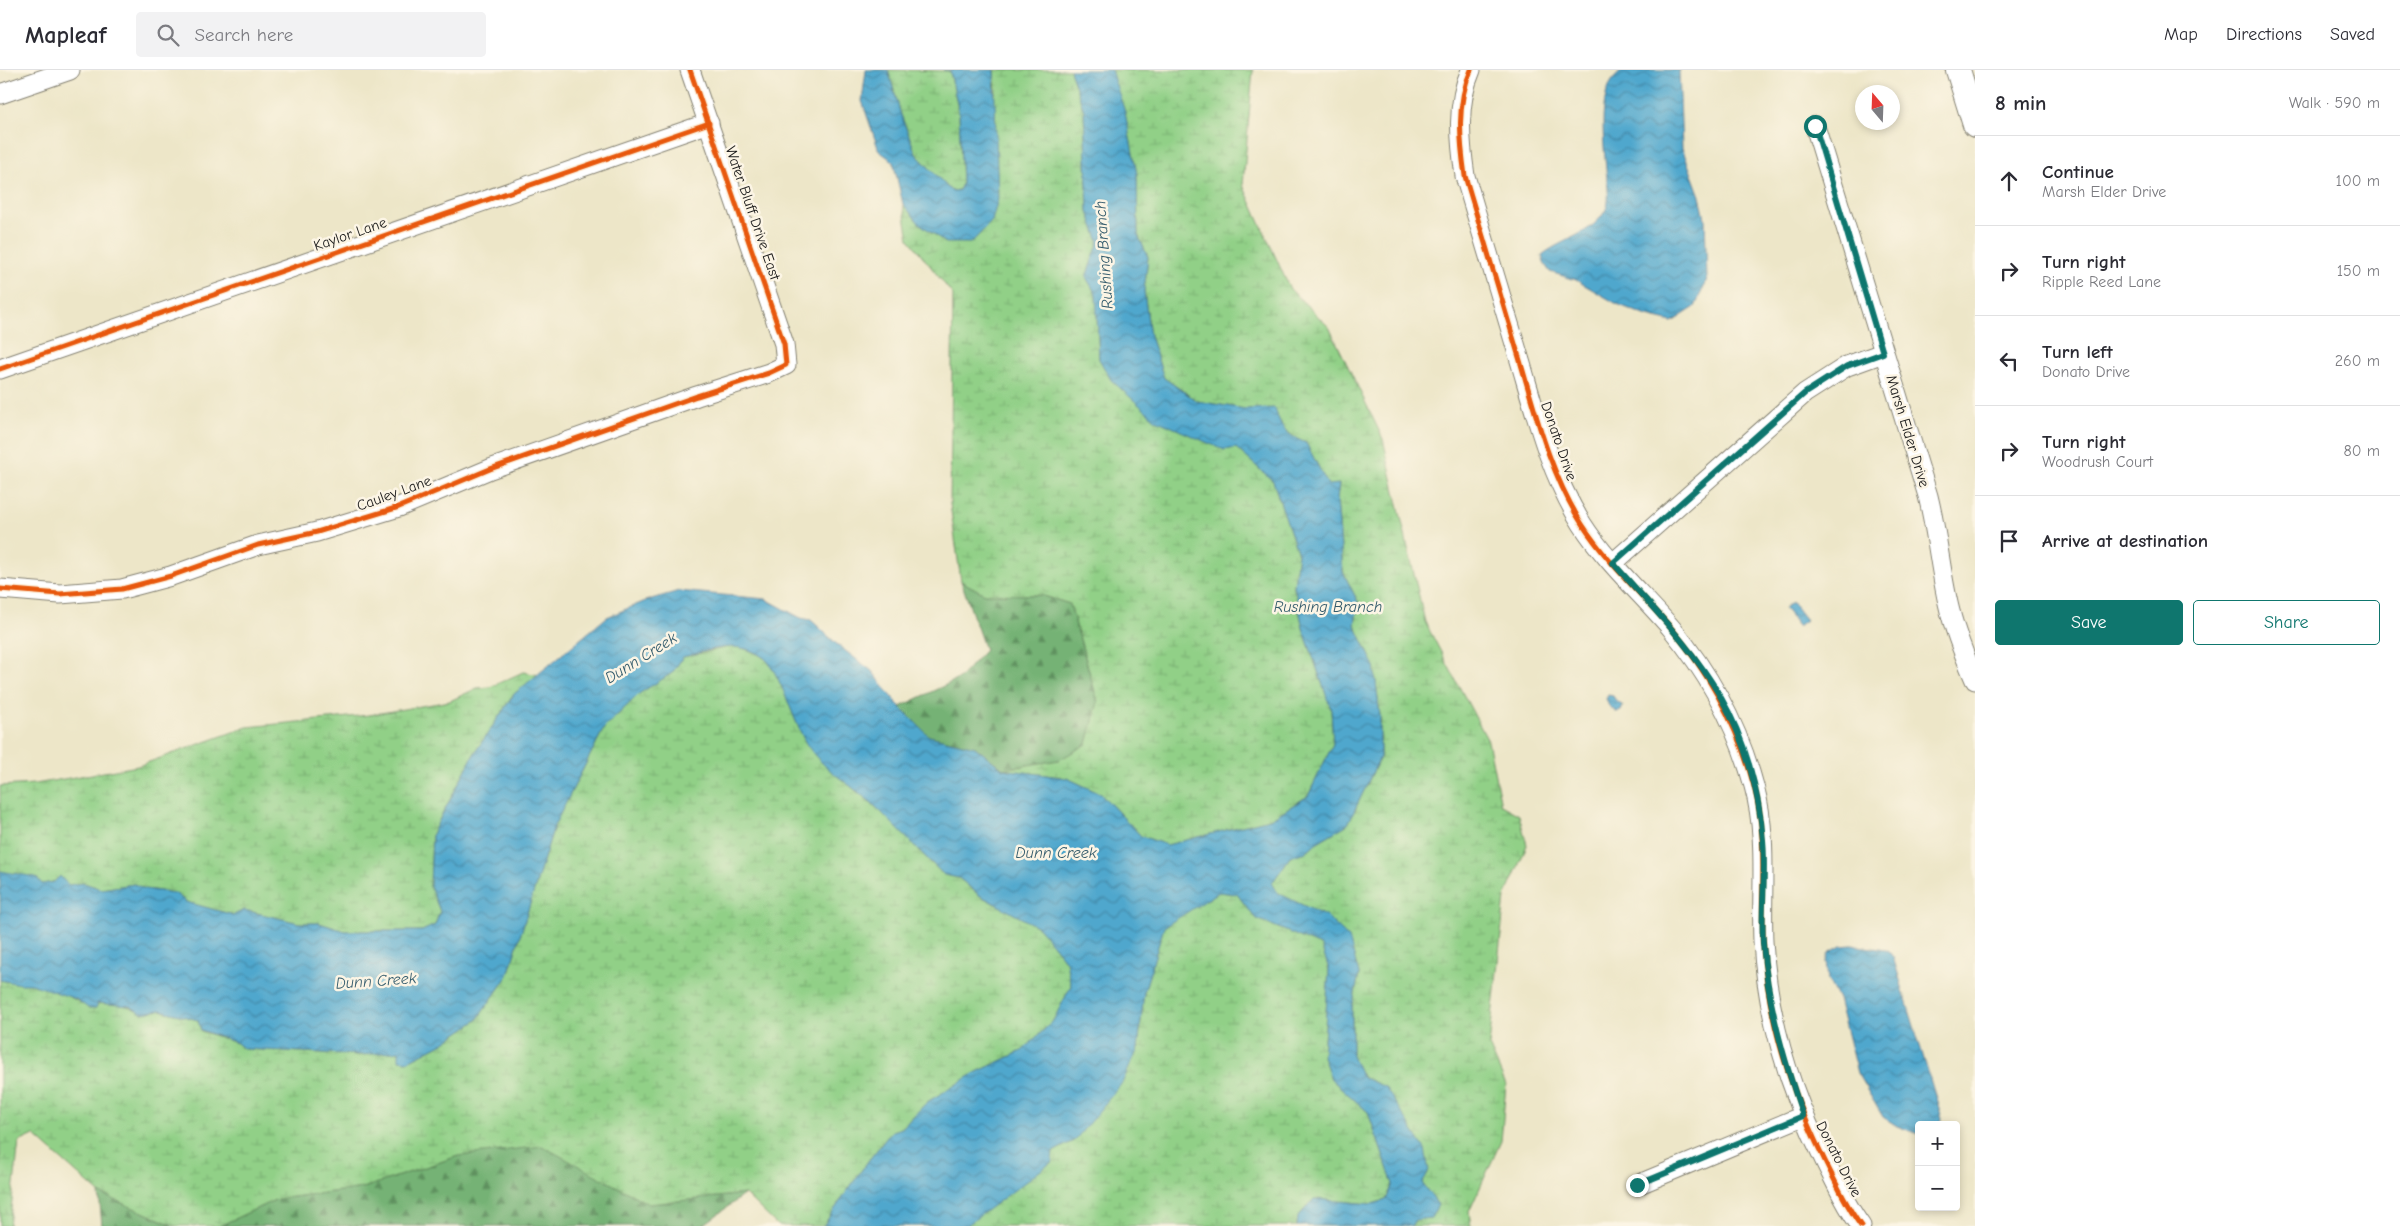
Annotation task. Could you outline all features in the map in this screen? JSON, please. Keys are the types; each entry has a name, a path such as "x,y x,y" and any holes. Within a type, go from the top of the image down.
{"street":[{"path":"0,94 70,70"},
{"name":"Water Bluff Drive East","path":"690,70 784,344 786,366"},
{"path":"1958,70 1975,125"},
{"name":"Donato Drive","path":"1470,72 1460,113 1461,145 1471,194 1557,480 1583,526 1698,663 1720,697 1743,747 1755,790 1763,841 1763,943 1770,997 1783,1056 1803,1116 1836,1184 1861,1226"},
{"name":"Kaylor Lane","path":"0,369 708,124"},
{"name":"Marsh Elder Drive","path":"1815,126 1928,496 1937,534 1948,604 1960,646 1975,680"},
{"path":"1613,563 1805,393 1847,366 1883,353"},
{"name":"Cauley Lane","path":"0,588 60,594 122,589 171,576 258,545 317,532 400,507 490,469 697,396 769,374 786,366"},
{"path":"1637,1185 1803,1116"}],"green space":[{"path":"888,70 950,71 959,113 962,185 960,190 951,191 916,154 901,115"},
{"path":"994,70 1070,70 1084,111 1088,211 1099,242 1086,277 1096,294 1099,359 1236,448 1273,481 1298,554 1294,586 1303,628 1331,709 1333,744 1308,796 1270,819 1167,845 1141,836 1101,794 1067,778 1003,769 1059,760 1087,744 1098,702 1070,604 1041,595 985,594 961,581 950,504 953,295 909,239 903,204 919,223 946,243 996,90"},
{"path":"1111,70 1253,70 1243,185 1290,289 1329,327 1383,439 1425,622 1488,741 1501,805 1519,815 1527,845 1505,897 1489,1046 1506,1085 1501,1141 1469,1212 1471,1226 1411,1226 1415,1220 1438,1205 1422,1183 1385,1087 1362,1077 1352,1056 1352,1008 1359,974 1327,917 1278,893 1272,883 1290,857 1306,852 1316,843 1348,824 1380,757 1380,716 1374,665 1355,625 1358,602 1343,572 1337,499 1339,484 1328,486 1306,443 1289,434 1282,426 1275,409 1245,409 1197,401 1164,378 1150,336 1144,291 1148,257 1138,235 1137,174"},
{"path":"961,581 985,594 1041,595 1070,604 1098,703 1087,744 1060,760 1003,769 975,747 929,736 900,707 960,678 985,650"},
{"path":"733,646 757,653 764,658 782,686 803,737 817,756 833,772 879,810 944,875 959,878 979,895 1038,927 1066,961 1071,986 1053,1021 1022,1051 977,1072 927,1102 902,1128 892,1131 868,1161 823,1226 778,1226 745,1194 649,1204 542,1146 458,1156 363,1188 277,1199 219,1226 175,1226 99,1193 34,1135 19,1142 9,1226 0,1226 0,980 46,987 69,996 89,1008 102,1003 115,1003 142,1013 160,1010 198,1020 201,1031 237,1043 244,1049 362,1055 399,1051 400,1060 408,1061 443,1043 477,1020 508,975 554,826 604,728 640,693 672,673 683,657"},
{"path":"523,672 540,675 514,694 474,754 432,834 430,887 440,911 435,925 422,931 345,931 319,923 299,923 244,910 234,915 186,902 175,893 145,889 134,884 101,889 84,883 68,885 54,882 42,884 0,871 0,786 35,784 138,766 247,727 369,715 450,701 477,688 490,687"},
{"path":"1219,892 1237,894 1255,918 1321,946 1329,969 1323,1056 1331,1079 1368,1112 1393,1184 1386,1200 1372,1204 1314,1199 1298,1217 1297,1226 966,1226 1053,1152 1075,1140 1138,1049 1144,992 1164,926"},
{"path":"542,1145 649,1204 745,1194 702,1226 219,1226 277,1199 363,1188 458,1156"},
{"path":"99,1193 175,1226 102,1226"}],"water":[{"path":"866,70 888,70 901,115 916,154 951,191 959,190 962,184 959,113 950,71 943,70 994,70 998,199 992,221 971,243 946,243 919,223 903,204 893,161 879,151 862,101"},
{"name":"Dunn Creek","path":"1070,70 1111,70 1125,112 1137,174 1138,235 1148,257 1144,291 1150,336 1164,378 1197,401 1245,409 1275,408 1282,426 1289,434 1306,443 1328,485 1339,484 1337,499 1343,572 1358,602 1355,625 1374,665 1380,716 1380,757 1348,824 1316,843 1306,852 1290,857 1272,883 1278,893 1327,917 1349,938 1359,974 1352,1008 1352,1055 1362,1077 1385,1087 1425,1149 1429,1171 1422,1183 1438,1205 1431,1218 1415,1220 1411,1226 1297,1226 1298,1217 1314,1199 1372,1204 1386,1200 1393,1184 1368,1112 1331,1079 1323,1056 1329,969 1321,946 1255,918 1237,894 1219,892 1164,927 1144,992 1138,1049 1122,1083 1075,1140 1053,1152 1052,1162 966,1226 823,1226 868,1161 892,1131 902,1128 927,1102 977,1072 1022,1051 1053,1021 1071,986 1066,961 1038,927 979,895 959,878 944,875 871,802 832,772 814,755 797,724 775,672 763,657 743,648 714,649 683,657 672,673 640,693 604,728 554,826 508,975 477,1020 443,1043 408,1061 399,1060 399,1051 362,1055 244,1049 237,1043 201,1030 198,1020 160,1010 142,1013 129,1006 98,1003 96,1008 88,1008 76,999 31,984 0,980 0,871 36,877 42,884 54,882 60,876 68,885 84,883 101,889 134,884 145,889 175,893 186,902 234,915 244,910 299,923 319,923 345,931 422,931 435,925 440,911 430,887 432,834 474,754 514,694 607,617 648,600 679,591 766,599 801,618 811,620 839,646 872,671 900,707 929,736 975,747 1003,769 1067,778 1101,794 1141,836 1167,845 1270,819 1308,796 1333,744 1331,709 1303,628 1294,586 1298,554 1273,481 1236,448 1224,450 1156,420 1111,380 1099,359 1096,294 1086,277 1099,242 1088,211 1084,111"},
{"path":"1623,70 1679,70 1682,148 1700,196 1705,219 1707,279 1695,307 1672,322 1647,316 1617,304 1576,280 1550,272 1544,263 1542,255 1585,231 1599,219 1607,208 1608,192 1603,115 1607,90 1612,81"},
{"path":"1792,602 1806,620 1798,626 1784,608"},
{"path":"1608,695 1613,696 1623,706 1621,711 1616,712 1609,706 1606,699"},
{"path":"1852,945 1886,950 1892,954 1942,1121 1915,1121 1915,1133 1897,1126 1883,1117 1857,1073 1838,999 1828,980 1826,961 1829,953 1841,946"}],"cycle path":[{"path":"0,589 60,594 122,589 171,576 258,545 317,532 399,507 490,469 697,396 769,373 786,365 784,344 690,70"},
{"path":"1471,70 1463,96 1460,123 1465,176 1546,446 1562,486 1582,524 1603,552 1672,629 1699,665 1722,703 1740,743 1754,786 1761,824 1763,941 1765,969 1775,1026 1791,1082 1813,1135 1841,1194 1861,1226"},
{"path":"0,369 709,123"}],"route":[{"path":"1637,1185 1803,1116 1783,1056 1770,997 1763,943 1763,841 1755,790 1743,747 1720,697 1698,663 1673,631 1613,563 1805,393 1824,379 1847,366 1883,353 1815,126"}],"water label":[{"name":"Rushing Branch","path":"1104,255"},
{"name":"Rushing Branch","path":"1328,607"}]}
